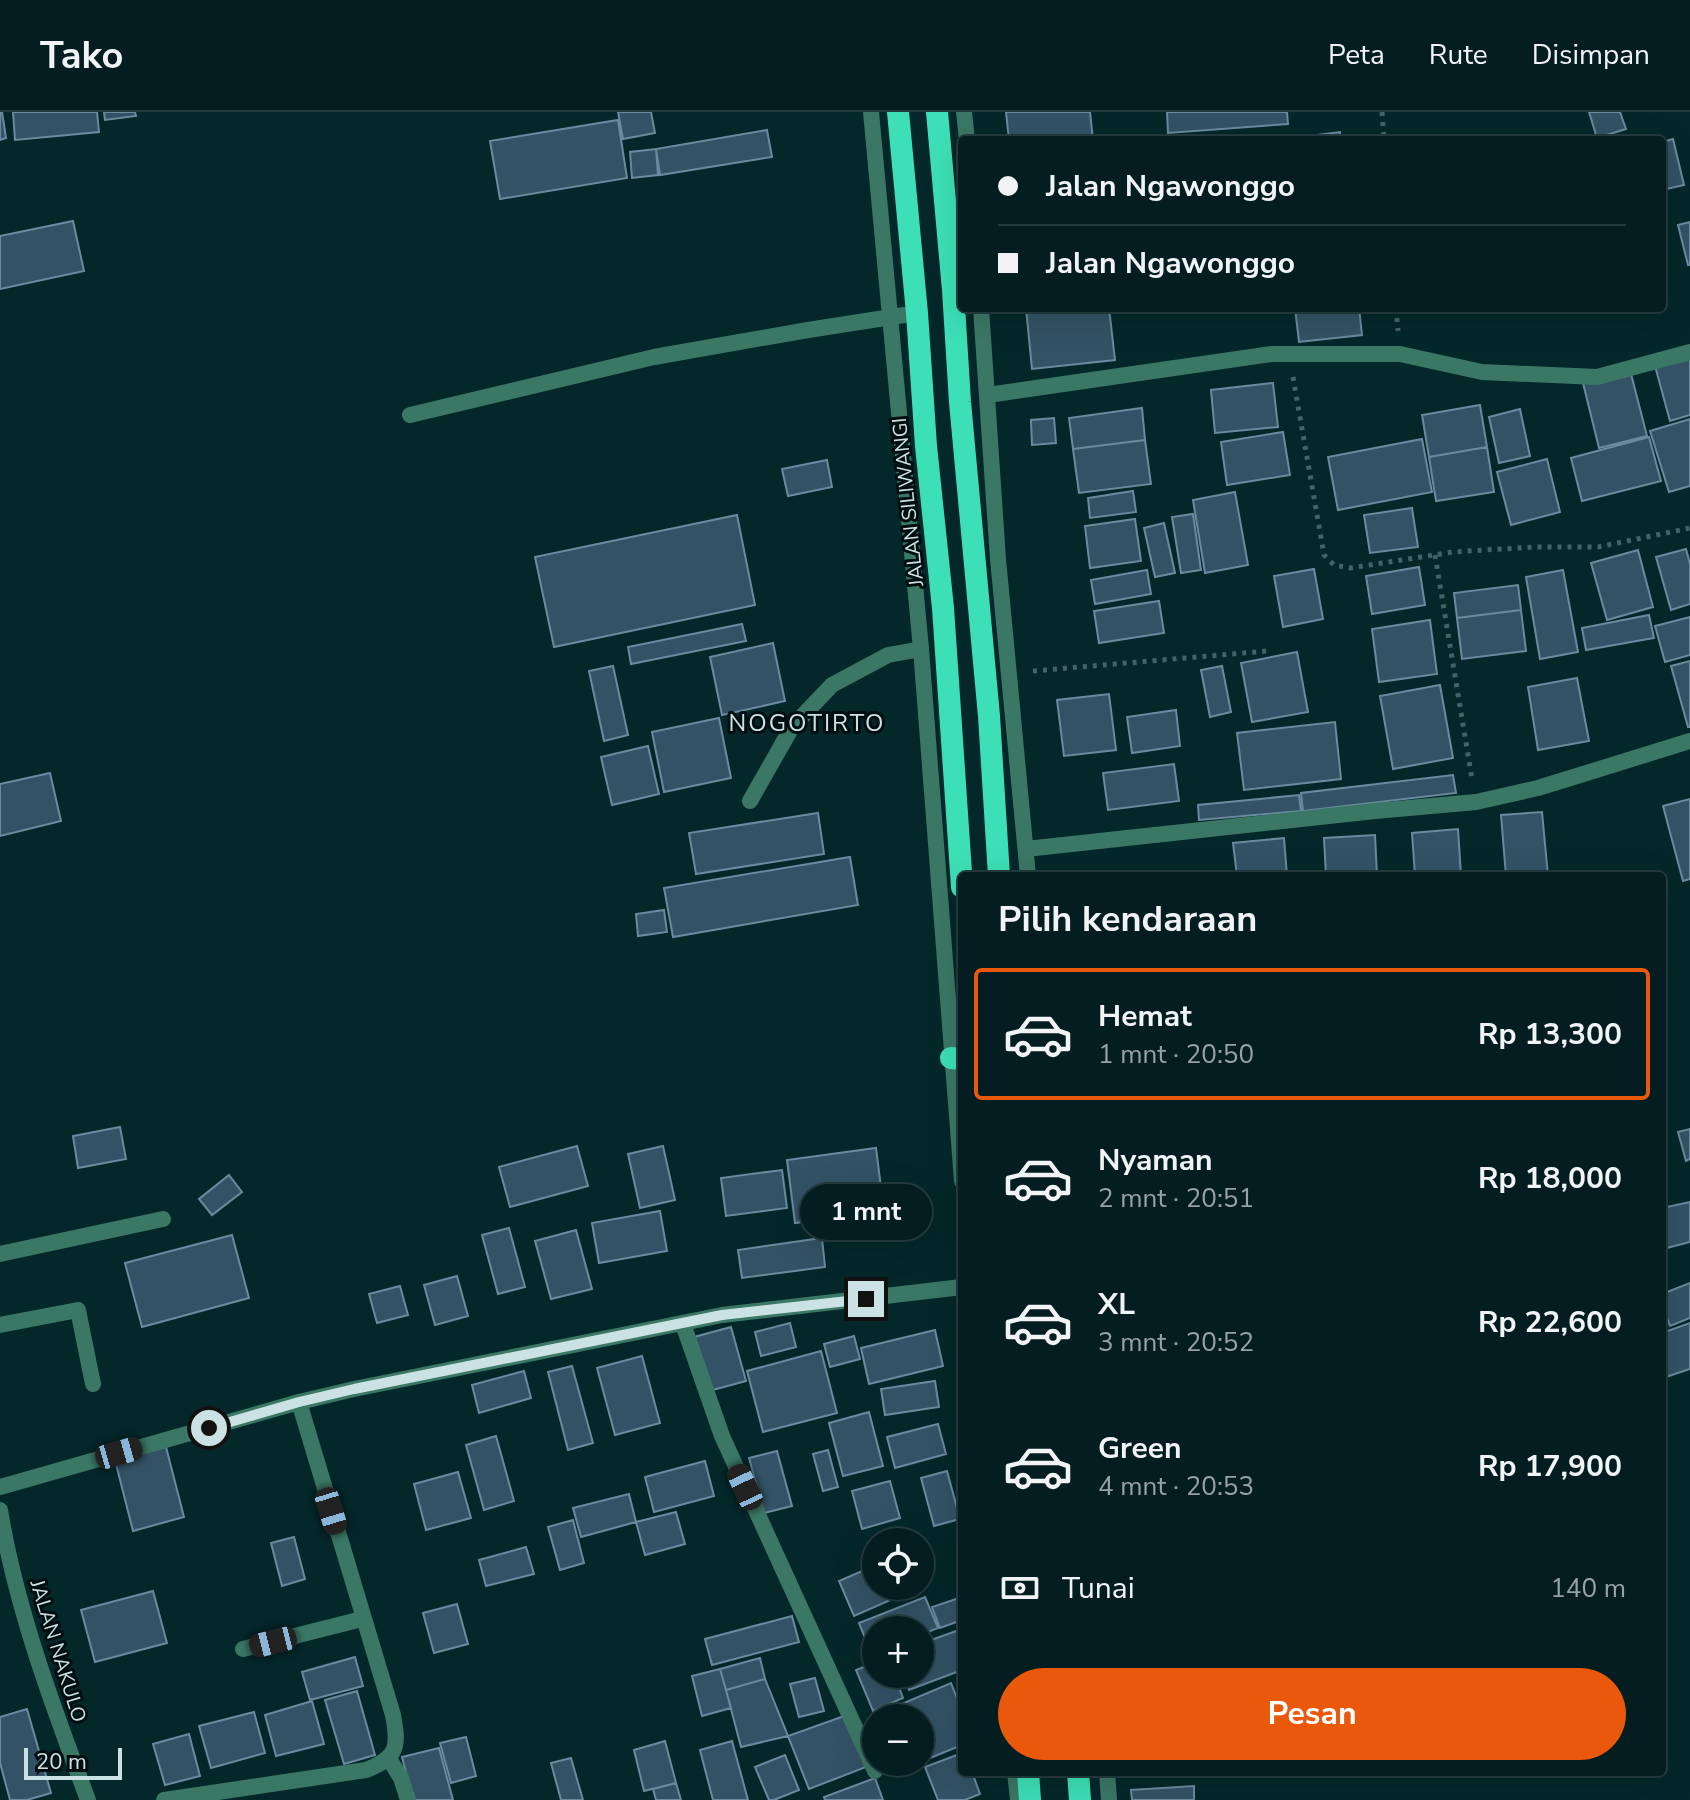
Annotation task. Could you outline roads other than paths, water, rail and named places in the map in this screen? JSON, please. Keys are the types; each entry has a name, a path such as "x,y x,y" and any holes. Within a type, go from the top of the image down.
{"highway":[{"name":"JALAN SILIWANGI","path":"898,112 943,608 961,872"},
{"path":"937,112 989,716 999,872"},
{"path":"943,608 979,609"},
{"path":"951,716 989,716"},
{"path":"1028,1776 1030,1800"},
{"path":"1078,1776 1080,1800"}],"street":[{"path":"871,112 958,1083"},
{"path":"964,112 967,136"},
{"path":"981,312 998,559 1028,872"},
{"path":"410,415 654,357 917,313"},
{"path":"988,395 1272,354 1400,354 1482,372 1597,377 1690,352"},
{"path":"750,801 792,727 832,685 888,655 921,649"},
{"path":"1026,849 1476,802 1538,788 1690,741"},
{"path":"0,1254 163,1219"},
{"path":"0,1487 354,1389 722,1315 958,1287"},
{"path":"0,1325 78,1310 93,1384"},
{"path":"683,1324 722,1436 862,1743"},
{"path":"164,1800 366,1770 383,1763 394,1750 397,1737 393,1715 299,1402"},
{"name":"JALAN NAKULO","path":"0,1510 4,1555 88,1800"},
{"path":"243,1649 362,1619"},
{"path":"388,1757 401,1778 408,1800"},
{"path":"1015,1776 1018,1800"},
{"path":"1107,1776 1109,1800"}],"district":[{"name":"NOGOTIRTO","path":"807,723"}]}
